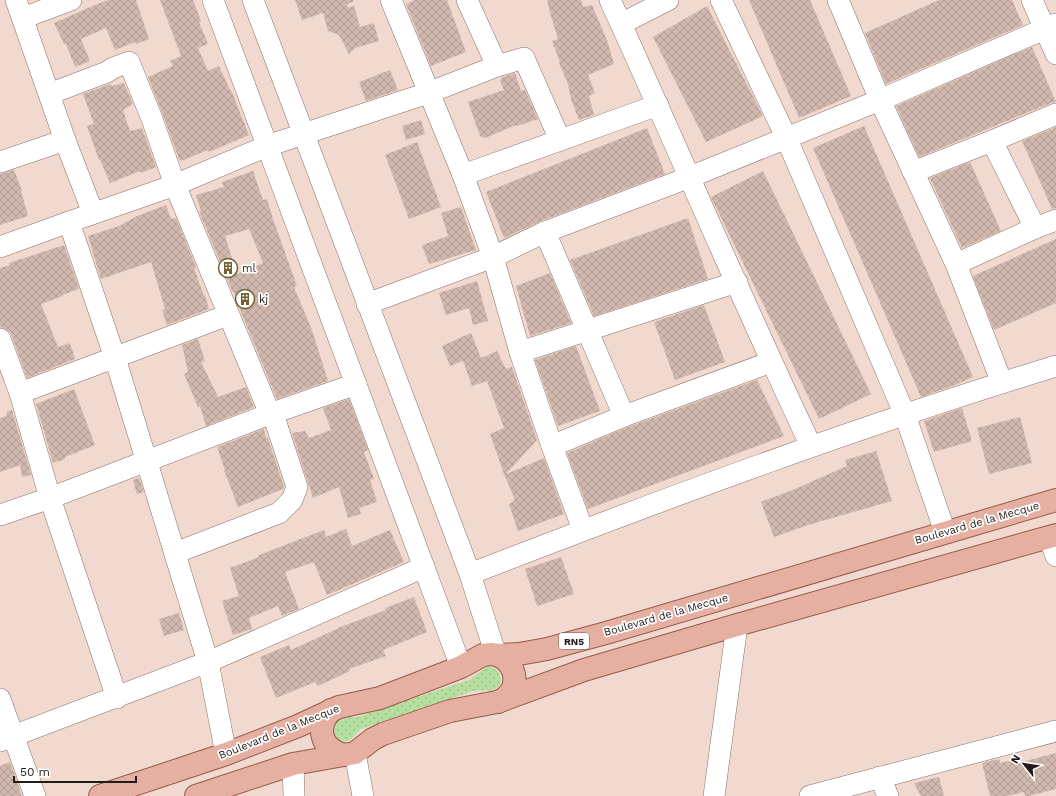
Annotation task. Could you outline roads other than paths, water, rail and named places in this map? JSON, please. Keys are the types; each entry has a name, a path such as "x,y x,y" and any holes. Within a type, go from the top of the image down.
{"main road":[{"name":"Boulevard de la Mecque","path":"100,796 226,754 298,726 339,707 380,698 461,667 483,655 519,654 547,649 606,633 1056,500"},
{"path":"200,795 293,764 350,754 383,734 450,711 497,702 584,670 737,625 1054,543"},
{"path":"497,702 504,699 510,693 514,686 515,679 514,671 510,664 498,655"},
{"path":"331,710 322,724 324,741 329,748 336,753 350,754"}],"street":[{"path":"71,0 20,9 65,140 93,213"},
{"path":"213,0 461,667"},
{"path":"253,0 470,574 489,635 498,655"},
{"path":"391,0 463,175 493,257 520,352 583,530"},
{"path":"467,0 497,66"},
{"path":"610,0 771,362 811,446"},
{"path":"621,24 668,0"},
{"path":"721,0 786,137 905,415 945,532"},
{"path":"838,0 880,100 956,264 1002,383"},
{"path":"1032,0 1051,27 1056,54"},
{"path":"368,304 493,257 545,232 690,177 880,100 1051,27"},
{"path":"0,247 175,185 267,146 428,93 497,66 524,58 560,140"},
{"path":"49,94 129,62 152,119 175,185 228,315 271,414 297,487 292,500 279,513 175,552"},
{"path":"463,175 658,105"},
{"path":"913,172 992,142 1056,114"},
{"path":"0,162 65,140"},
{"path":"992,142 1035,228"},
{"path":"956,264 1056,220"},
{"path":"69,222 116,358 208,662 226,754"},
{"path":"545,232 624,416"},
{"path":"520,352 587,329 736,282"},
{"path":"20,394 228,315"},
{"path":"0,339 20,394 50,498 117,698"},
{"path":"552,446 624,416 771,362"},
{"path":"470,574 583,530 811,446 1056,366"},
{"path":"0,515 50,498 271,414 356,384"},
{"path":"7,739 208,662 424,567"},
{"path":"714,796 737,625"},
{"path":"0,699 7,739 35,796"},
{"path":"810,796 884,787 1056,731"},
{"path":"350,754 363,796"},
{"path":"293,764 294,796"}],"place":[{"name":"ml","path":"228,268"},
{"name":"kj","path":"245,299"}]}
